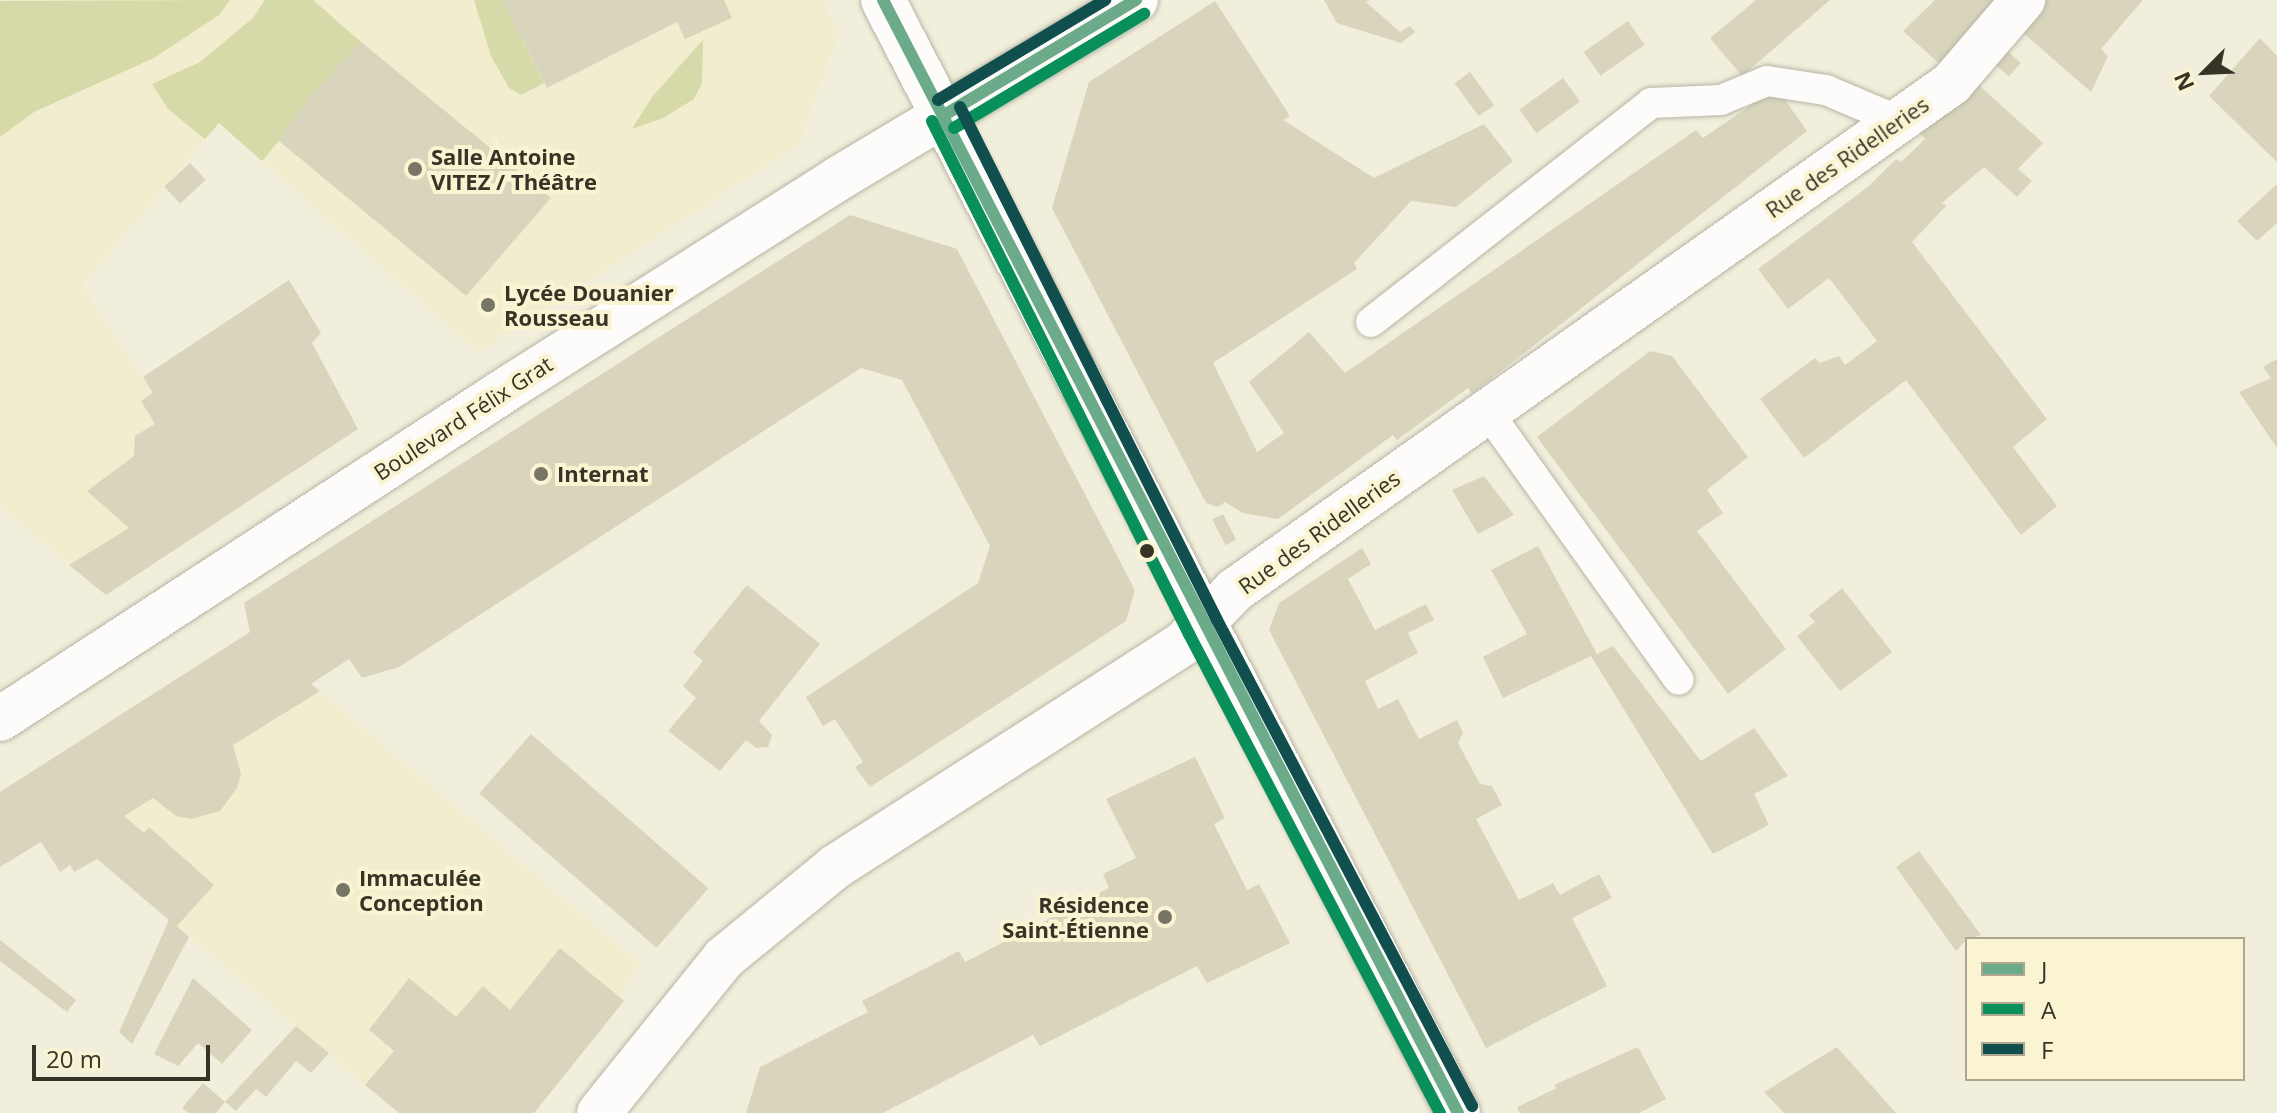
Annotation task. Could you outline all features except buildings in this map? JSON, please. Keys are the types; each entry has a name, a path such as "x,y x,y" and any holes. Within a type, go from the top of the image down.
{"main road":[{"path":"883,0 946,114 1203,627 1458,1113"},
{"name":"Boulevard Félix Grat","path":"0,719 510,387 946,114 1136,0"},
{"name":"Rue des Ridelleries","path":"599,1113 724,958 835,867 1203,627 1235,590 1951,84 2023,0"}],"lane":[{"path":"1371,322 1651,103 1721,100 1767,81 1826,90 1899,121"},
{"path":"1487,411 1679,680"}],"shaded area":[{"name":"Lycée Douanier Rousseau","path":"0,0 821,0 839,32 799,144 479,352 219,123 82,285 230,514 106,595 0,505"},
{"name":"Immaculée Conception","path":"250,632 641,965 618,995 624,1001 534,1113 399,1113 11,785"}],"green space":[{"path":"230,0 219,15 154,58 34,112 0,137 0,1"},
{"path":"265,0 313,0 361,42 262,161 219,123 205,139 168,109 152,84 200,62 253,18"},
{"path":"474,0 502,0 544,83 521,95 509,88 491,56"},
{"path":"703,40 702,83 694,99 663,118 632,129 652,97"}],"transit line":[{"name":"J","path":"883,0 1458,1113"},
{"name":"F","path":"938,100 1105,0"},
{"name":"J","path":"946,114 1136,0"},
{"name":"A","path":"954,128 1144,14"},
{"name":"F","path":"960,107 1217,620 1472,1106"},
{"name":"A","path":"932,121 1189,634 1440,1113"}],"place":[{"name":"Salle Antoine VITEZ / Théâtre","path":"415,169"},
{"name":"Lycée Douanier Rousseau","path":"488,305"},
{"name":"Internat","path":"541,474"},
{"name":"Immaculée Conception","path":"343,890"},
{"name":"Résidence Saint-Étienne","path":"1165,917"}]}
